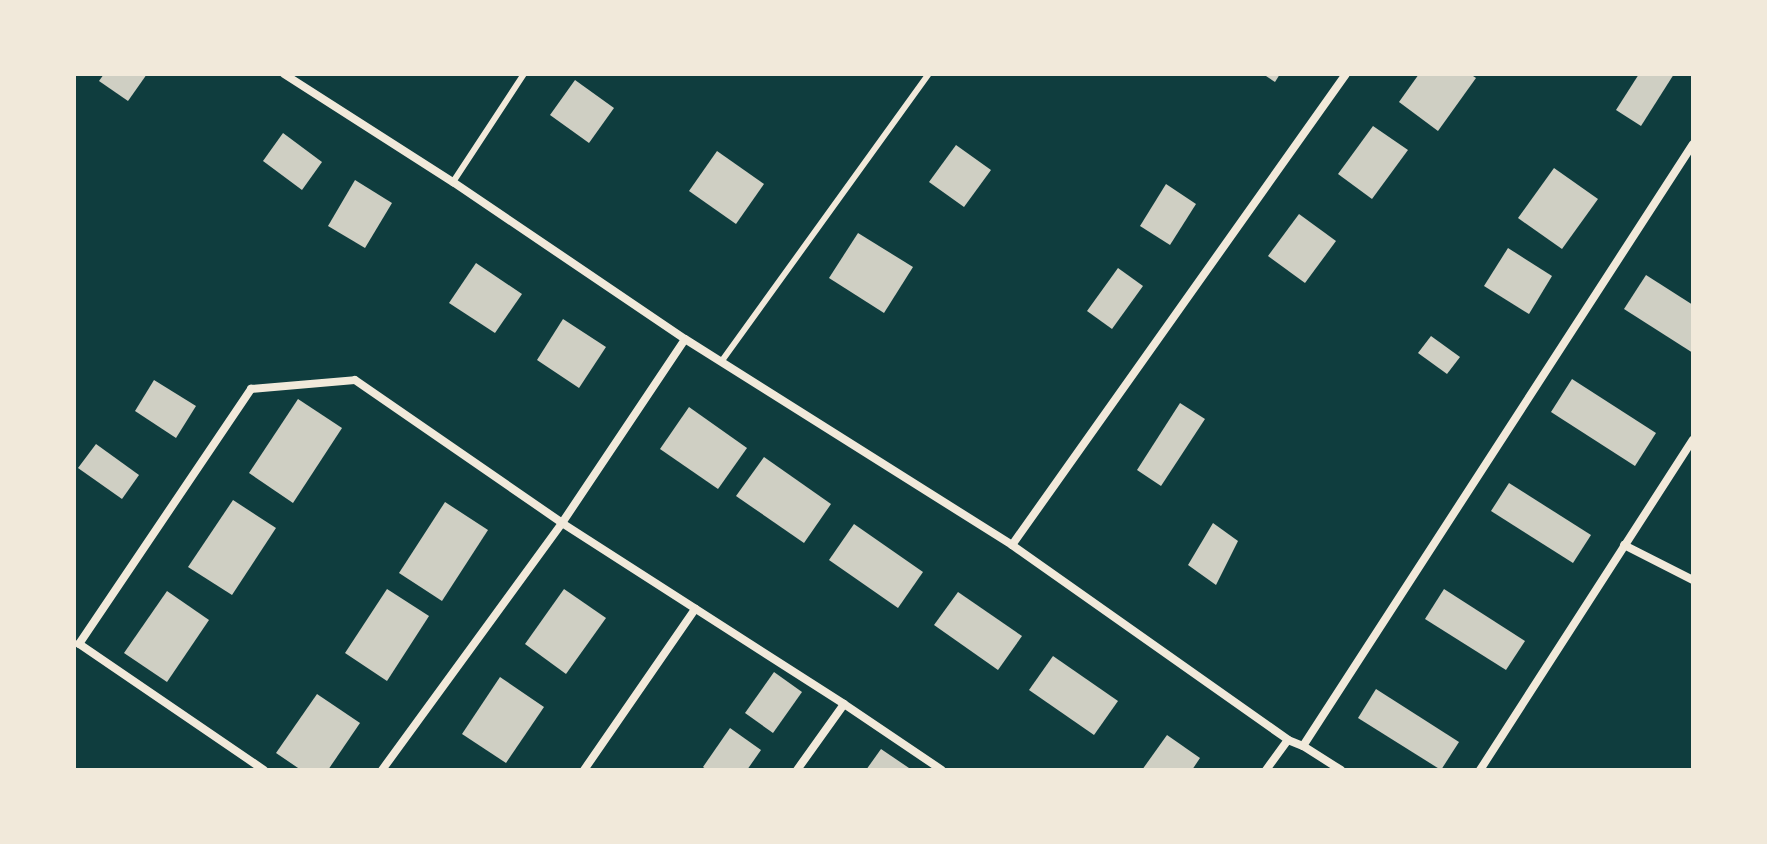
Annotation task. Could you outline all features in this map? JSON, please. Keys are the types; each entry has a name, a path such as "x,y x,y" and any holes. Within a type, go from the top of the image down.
{"street":[{"path":"284,74 453,182 685,339 1012,545 1288,740 1341,770"},
{"path":"1012,545 1346,74"},
{"path":"1303,746 1693,144"},
{"path":"382,770 562,523 685,339"},
{"path":"264,770 79,644 251,389 355,380 562,523 942,770"},
{"path":"1480,770 1693,440"},
{"path":"1624,545 1693,580"},
{"path":"584,770 695,609"},
{"path":"797,770 844,704"},
{"path":"1266,770 1288,740"}],"lane":[{"path":"453,182 524,74"},
{"path":"721,362 929,74"}],"building":[{"path":"104,74 147,74 128,101 99,81"},
{"path":"1263,74 1280,74 1275,82"},
{"path":"1419,74 1470,74 1476,78 1438,131 1399,102"},
{"path":"1639,74 1674,74 1641,126 1616,110"},
{"path":"575,80 614,108 589,143 550,115"},
{"path":"1373,126 1408,150 1372,199 1338,174"},
{"path":"283,133 322,162 302,190 263,161"},
{"path":"956,145 991,170 964,207 929,182"},
{"path":"717,151 764,184 736,224 689,191"},
{"path":"1554,168 1598,199 1562,249 1518,218"},
{"path":"355,180 392,203 365,248 328,226"},
{"path":"1166,184 1196,204 1170,245 1140,226"},
{"path":"1299,214 1336,241 1305,283 1268,256"},
{"path":"858,233 913,267 884,313 829,278"},
{"path":"1508,248 1552,276 1529,314 1484,286"},
{"path":"476,263 522,294 495,333 449,303"},
{"path":"1118,268 1143,286 1112,329 1087,311"},
{"path":"1646,275 1693,305 1693,353 1624,309"},
{"path":"563,319 606,347 579,388 537,360"},
{"path":"1431,336 1460,357 1447,374 1418,353"},
{"path":"1572,379 1656,433 1635,466 1551,412"},
{"path":"154,380 196,406 176,438 135,411"},
{"path":"298,399 342,428 293,503 249,473"},
{"path":"1180,403 1205,419 1161,486 1137,470"},
{"path":"689,407 747,448 718,489 660,449"},
{"path":"96,444 139,475 122,499 78,468"},
{"path":"764,457 831,504 804,543 736,496"},
{"path":"1509,483 1591,535 1573,563 1491,511"},
{"path":"233,500 276,528 232,595 188,567"},
{"path":"445,502 488,530 442,601 399,573"},
{"path":"1213,523 1238,541 1216,585 1188,565"},
{"path":"854,524 923,572 898,608 829,560"},
{"path":"387,589 429,616 387,681 345,653"},
{"path":"564,589 606,618 566,674 525,644"},
{"path":"1444,589 1525,641 1506,670 1425,619"},
{"path":"167,591 209,620 167,682 124,653"},
{"path":"958,592 1022,636 998,670 934,625"},
{"path":"1053,656 1118,701 1094,735 1029,690"},
{"path":"774,672 802,692 773,733 745,713"},
{"path":"500,677 544,707 506,763 462,734"},
{"path":"1376,689 1459,742 1441,770 1358,718"},
{"path":"317,694 360,723 328,770 301,770 276,753"},
{"path":"730,728 761,750 747,770 707,770 703,767"},
{"path":"1167,735 1200,758 1192,770 1142,770"},
{"path":"881,749 909,768 908,770 866,770"}]}
